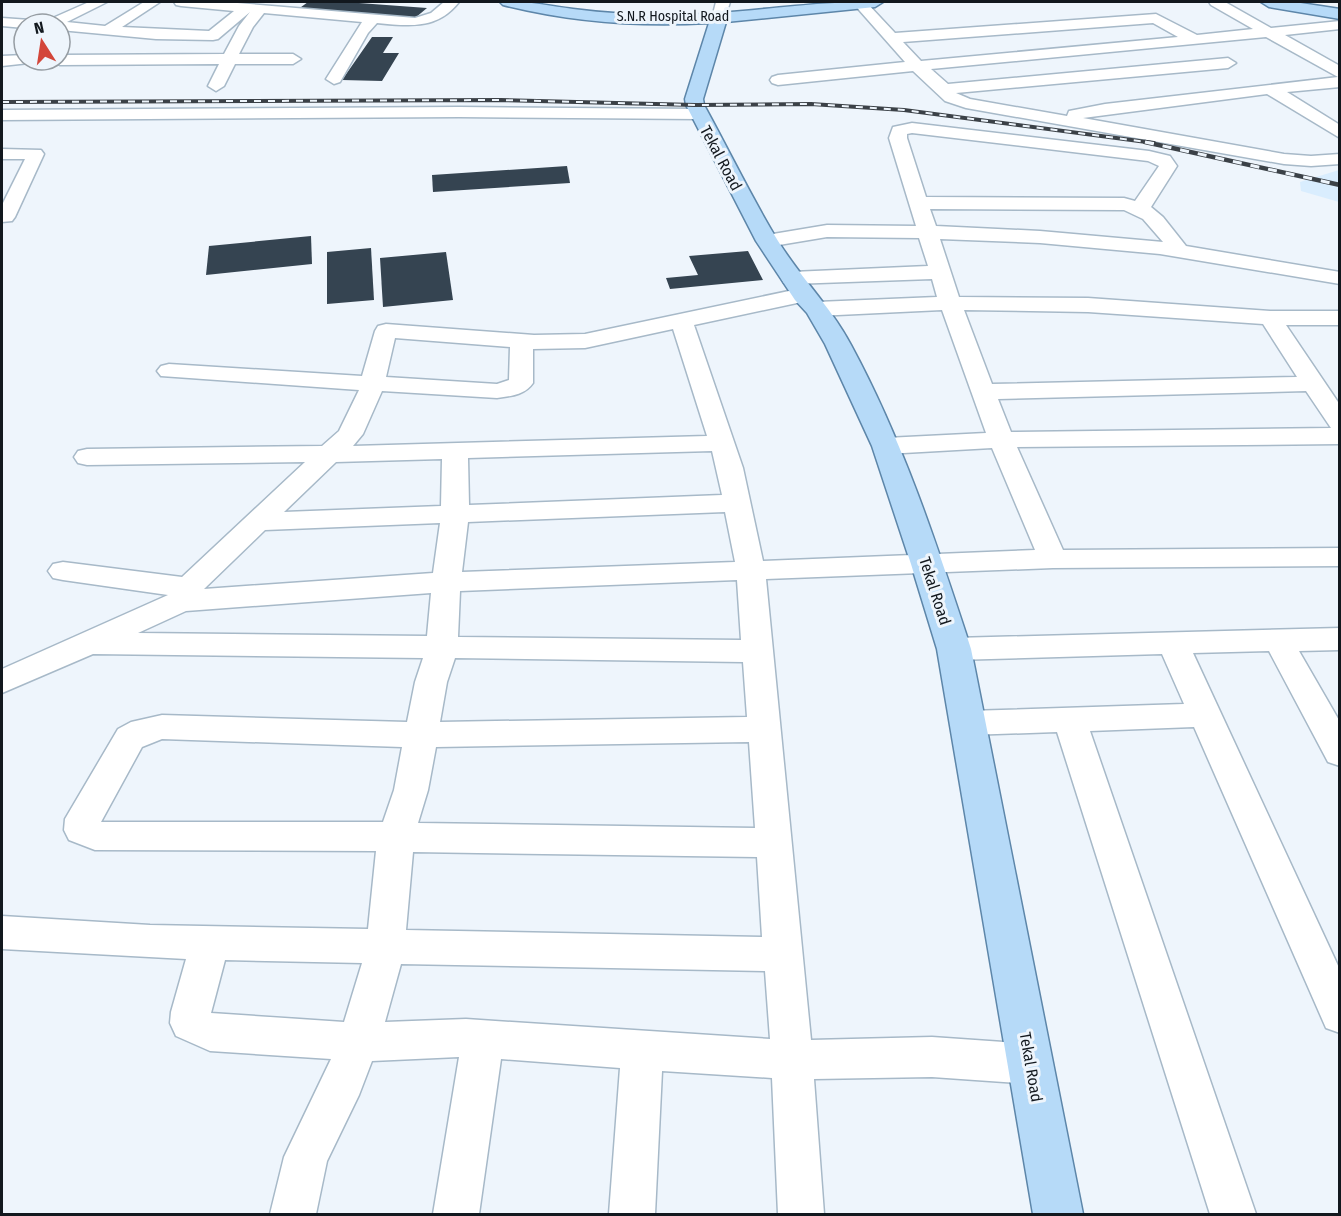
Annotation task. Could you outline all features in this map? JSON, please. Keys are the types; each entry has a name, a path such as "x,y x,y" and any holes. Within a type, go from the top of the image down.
{"main road":[{"name":"S.N.R Hospital Road","path":"508,2 652,18 721,10 865,2"},
{"path":"1269,2 1340,14"},
{"name":"Tekal Road","path":"721,10 694,99 699,114 767,241 838,344 886,446 954,649 1058,1215"}],"street":[{"path":"72,15 100,2"},
{"path":"108,30 153,2"},
{"path":"156,35 181,10 253,9 427,22 435,18 452,2"},
{"path":"865,2 892,39 917,66 951,97 966,103 1284,159 1311,161 1340,159"},
{"path":"1216,2 1266,33 1340,73"},
{"path":"1139,7 1340,133"},
{"path":"72,27 156,35 213,36 253,9"},
{"path":"216,86 253,9"},
{"path":"309,28 320,14"},
{"path":"892,39 1156,18"},
{"path":"334,79 362,31 372,19"},
{"path":"778,80 1340,25"},
{"path":"72,60 229,59 296,54 281,80"},
{"path":"944,89 1228,63"},
{"path":"1061,120 1082,112 1340,82"},
{"path":"2,115 436,112 699,114"},
{"path":"1053,559 1001,440 950,303 898,138 899,131 912,128 1164,160 1168,166 1142,207"},
{"path":"2,154 35,154 5,217"},
{"path":"920,203 1124,204 1142,207 1150,213 1179,251"},
{"path":"767,241 827,231 928,232 1040,237 1179,251 1340,278"},
{"path":"5,682 185,594 350,434 373,385 375,366 386,331 522,341 585,341 804,294 941,272"},
{"path":"1340,285 1337,287 1340,299"},
{"path":"804,294 950,303 1088,305 1270,318 1340,318"},
{"path":"1270,318 1340,424"},
{"path":"682,321 722,443 751,571 792,1060 801,1215"},
{"path":"169,371 497,391 511,389 521,383 522,341"},
{"path":"983,392 1312,384"},
{"path":"886,446 1001,440 1340,436"},
{"path":"87,457 328,454 722,443"},
{"path":"293,1215 306,1157 344,1081 374,994 385,948 396,837 411,790 431,682 442,649 446,582 455,515 455,450"},
{"path":"257,522 737,503"},
{"path":"63,571 185,594 1053,559 1340,557"},
{"path":"954,649 1340,639"},
{"path":"1278,640 1340,753"},
{"path":"84,643 758,651"},
{"path":"1173,643 1340,1015"},
{"path":"968,723 1205,715"},
{"path":"1070,720 1233,1215"},
{"path":"764,729 421,735 162,727 143,731 130,738 83,819 82,830 95,836 396,837 774,843"},
{"path":"2,932 210,944 783,954"},
{"path":"210,944 190,1023 210,1032 357,1042 483,1039 642,1052 792,1060 932,1057 1031,1064"},
{"path":"456,1215 483,1039"},
{"path":"632,1215 642,1052"}],"shaded area":[{"path":"1339,170 1339,202 1301,191 1300,182"}],"building":[{"path":"308,2 361,2 359,3 427,8 415,18 297,10"},
{"path":"372,37 393,37 383,53 399,53 382,81 342,80"},
{"path":"567,166 570,183 433,192 432,175"},
{"path":"311,236 312,264 206,275 209,246"},
{"path":"371,248 374,300 327,304 327,252"},
{"path":"748,251 763,280 670,289 666,278 698,275 689,256"},
{"path":"446,252 453,300 383,307 380,258"}],"railway":[{"path":"2,102 501,100 695,105 811,104 904,110 1154,143"},
{"path":"1145,142 1340,185"}]}
